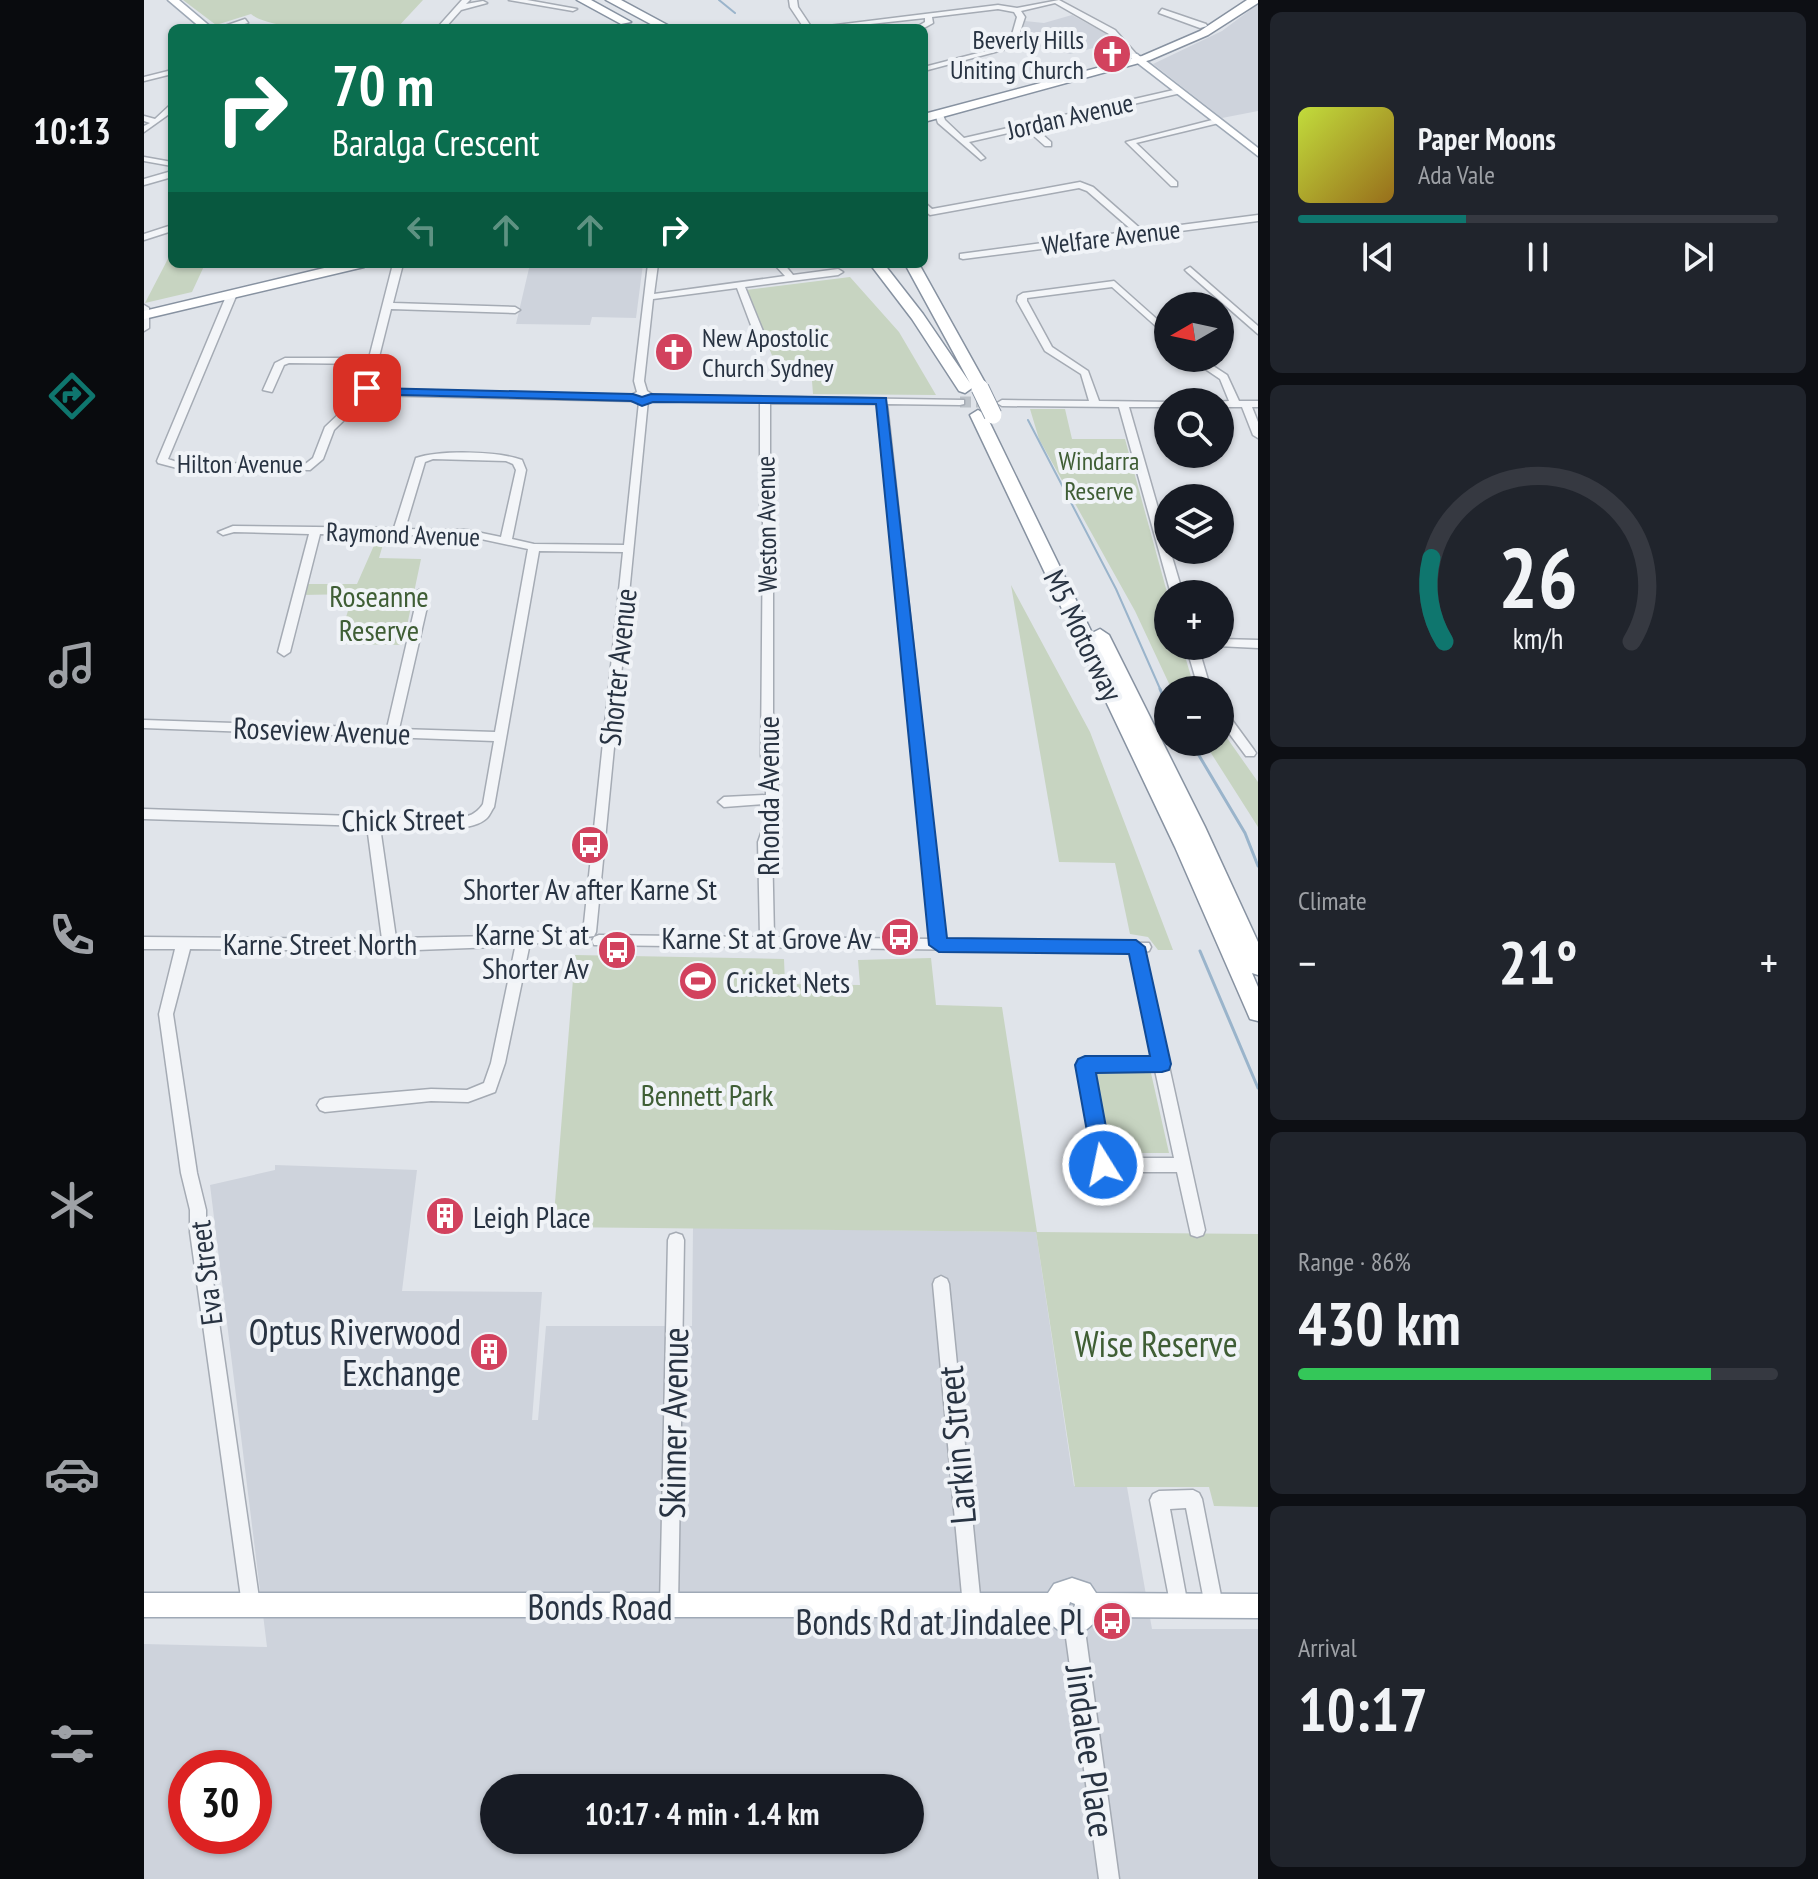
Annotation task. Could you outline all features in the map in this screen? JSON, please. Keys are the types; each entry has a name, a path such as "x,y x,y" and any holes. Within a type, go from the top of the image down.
{"highway":[{"path":"602,0 643,24"},
{"path":"612,0 659,24"},
{"path":"1137,58 1203,26 1237,0"},
{"path":"933,112 1137,58 1194,38 1252,0"},
{"path":"585,1 617,24"},
{"path":"585,1 627,24"},
{"path":"144,308 312,268"},
{"path":"144,315 342,268"},
{"path":"880,268 918,317 968,393"},
{"name":"M5 Motorway","path":"902,268 933,319 968,393 991,411 1162,757 1258,966"},
{"name":"M5 Motorway","path":"914,268 968,393"},
{"path":"921,268 977,366 968,393"},
{"path":"144,330 168,309"},
{"name":"M5 Motorway","path":"991,411 1258,1012"}],"main road":[{"path":"173,0 202,24"},
{"path":"1137,58 1258,153"},
{"name":"Bonds Road","path":"144,1605 1056,1605 1064,1619 1080,1614"},
{"path":"1080,1614 1179,1606 1258,1606"}],"street":[{"path":"445,24 466,0"},
{"path":"513,0 573,9"},
{"path":"793,0 805,24"},
{"path":"850,24 998,3 1017,10 1054,0 1112,32 1137,58"},
{"path":"459,8 483,3"},
{"path":"1013,45 1021,17 1017,10"},
{"path":"1162,11 1203,26"},
{"path":"927,24 928,15"},
{"path":"884,20 889,24"},
{"path":"236,24 245,21"},
{"path":"928,68 1030,40 1017,33"},
{"path":"144,79 168,73"},
{"name":"Jordan Avenue","path":"963,141 1178,91"},
{"path":"144,130 168,112"},
{"path":"933,112 981,158"},
{"path":"144,118 156,122"},
{"path":"1174,184 1130,142 1216,121"},
{"path":"1028,126 1048,144"},
{"path":"144,159 168,163"},
{"path":"144,182 168,175"},
{"path":"928,209 1080,185 1090,189 1140,233"},
{"name":"Welfare Avenue","path":"963,256 1258,218"},
{"path":"144,237 168,229"},
{"path":"396,268 366,392 882,401 968,393"},
{"name":"Shorter Avenue","path":"588,939 629,549 643,398 639,381 653,268"},
{"path":"782,268 791,278"},
{"path":"1190,270 1258,331"},
{"path":"649,297 838,272"},
{"path":"1095,403 1082,369 1046,347 1021,299 1023,296 1114,284 1154,321"},
{"path":"740,285 762,341"},
{"name":"Hilton Avenue","path":"232,294 162,461 177,465 306,468 318,459 329,429 366,392"},
{"path":"387,306 515,310"},
{"path":"144,308 144,330"},
{"path":"268,390 280,363 288,360 374,361"},
{"path":"1216,372 1224,377 1258,435"},
{"name":"Weston Avenue","path":"765,400 768,649"},
{"path":"882,401 939,945"},
{"path":"991,411 1095,403 1154,404"},
{"path":"1123,404 1173,580"},
{"path":"1234,404 1258,404"},
{"path":"398,532 420,460 432,456 507,458 518,462 521,470 506,541"},
{"name":"Raymond Avenue","path":"223,532 233,529 467,533 534,547 629,549"},
{"path":"284,652 315,531"},
{"name":"Chick Street","path":"144,814 446,824 467,822 482,816 489,804 534,547"},
{"path":"392,732 421,607 419,594"},
{"path":"1234,643 1258,644"},
{"name":"Rhonda Avenue","path":"767,943 765,842 772,822 772,775 767,756 768,649"},
{"name":"Roseview Avenue","path":"144,724 500,737"},
{"path":"1234,731 1250,753"},
{"path":"724,802 772,799"},
{"path":"373,822 390,945"},
{"name":"Karne Street North","path":"144,943 390,945 496,941 504,945 588,939 1140,947 1162,1064"},
{"path":"325,1105 431,1095 468,1096 490,1087 498,1063 523,942"},
{"name":"Eva Street","path":"184,943 166,1014 189,1173 198,1210 198,1232 251,1605"},
{"path":"1184,1165 1103,1165 1085,1065 1162,1064 1184,1165 1197,1230"},
{"name":"Skinner Avenue","path":"669,1606 676,1240"},
{"name":"Larkin Street","path":"941,1284 972,1606"},
{"path":"1179,1606 1159,1500 1193,1499 1214,1606"},
{"name":"Jindalee Place","path":"1080,1614 1109,1879"}],"shaded area":[{"path":"1258,4 1258,111 1222,118 1153,64 1222,31"},
{"path":"1072,15 1105,33 1113,43 1070,54 1035,45 1037,37 1023,30 1025,21 1044,23"},
{"path":"529,268 642,268 636,318 592,317 590,325 516,324"},
{"path":"275,1165 417,1170 402,1291 542,1292 532,1420 538,1420 546,1326 692,1326 693,1228 1036,1232 1074,1486 1127,1487 1152,1629 1258,1629 1258,1879 144,1879 144,1644 267,1647 210,1185 275,1170"}],"green space":[{"path":"183,0 423,0 401,24 278,24 251,14 215,24"},
{"path":"168,259 168,268 203,268 192,292 145,303"},
{"path":"850,277 899,332 936,395 813,394 812,381 783,362 775,363 746,290"},
{"name":"Windarra Reserve","path":"1030,409 1065,409 1072,439 1125,439 1154,545 1154,564 1159,564 1164,580 1154,580 1154,652 1135,611 1039,439"},
{"name":"Roseanne Reserve","path":"379,534 386,534 379,558 421,559 403,645 338,644 353,594 302,595 305,584 357,584"},
{"path":"1011,585 1090,732 1173,950 1158,950 1148,937 1130,934 1115,863 1059,862"},
{"name":"Windarra Reserve","path":"1158,660 1186,660 1191,676 1165,676"},
{"path":"1234,748 1258,782 1258,827 1213,756 1234,756"},
{"name":"Bennett Park","path":"575,955 784,959 785,984 860,985 858,960 931,958 936,1005 1002,1007 1037,1232 1258,1234 1258,1507 1214,1506 1209,1487 1075,1487 1036,1232 553,1227"},
{"path":"1094,1073 1151,1073 1169,1153 1110,1153"}],"waterway":[{"path":"719,0 735,13"},
{"path":"1028,420 1116,589 1154,676"},
{"path":"1199,756 1245,833 1258,866"},
{"path":"1200,951 1258,1088"}],"tunnel":[{"path":"960,402 994,402"}],"place":[{"name":"Beverly Hills Uniting Church","path":"1112,54"},
{"name":"New Apostolic Church Sydney","path":"674,352"},
{"name":"Shorter Av after Karne St","path":"590,845"},
{"name":"Karne St at Grove Av","path":"900,937"},
{"name":"Karne St at Shorter Av","path":"617,950"},
{"name":"Cricket Nets","path":"698,981"},
{"name":"Leigh Place","path":"445,1216"},
{"name":"Optus Riverwood Exchange","path":"489,1352"},
{"name":"Bonds Rd at Jindalee Pl","path":"1112,1621"}],"route":[{"path":"367,388 366,392 633,398 642,402 651,398 882,401 939,945 1136,947 1162,1064 1085,1065 1103,1165"}],"park label":[{"name":"Wise Reserve","path":"1156,1343"}]}
